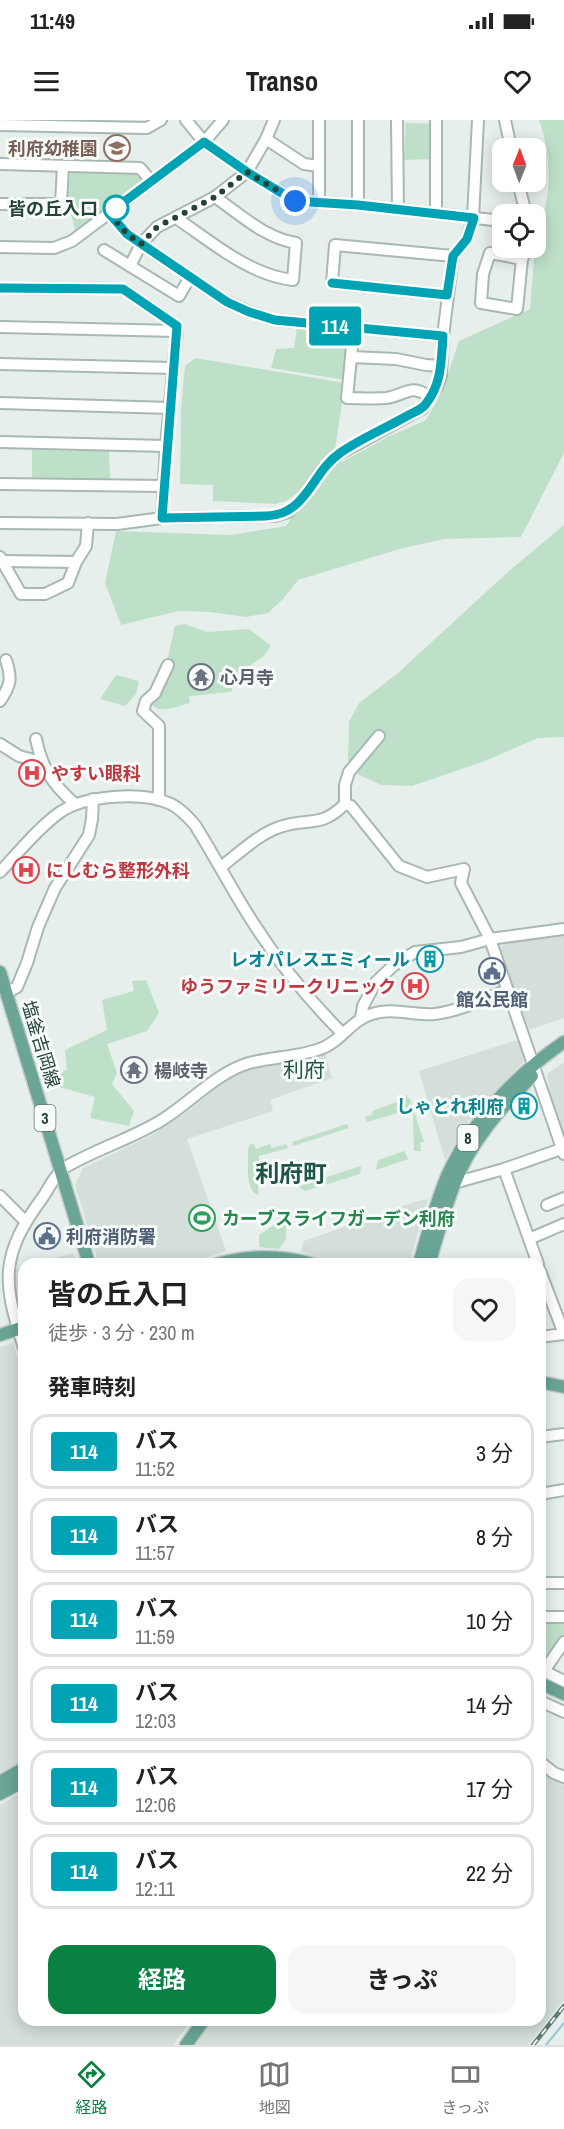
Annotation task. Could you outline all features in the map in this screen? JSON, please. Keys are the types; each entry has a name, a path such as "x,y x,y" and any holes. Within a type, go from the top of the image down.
{"main road":[{"name":"塩釜吉岡線","path":"0,972 87,1258"},
{"name":"8","path":"421,1258 437,1201 457,1156 485,1114 507,1089 564,1042"},
{"name":"8","path":"431,1258 454,1183 492,1119 535,1068 564,1052"},
{"path":"252,1258 276,1258"},
{"path":"0,1335 18,1329"},
{"path":"546,1383 564,1387"},
{"path":"546,1678 564,1694"},
{"path":"0,1782 18,1772"},
{"path":"0,1794 18,1784"},
{"path":"186,2045 200,2026"}],"street":[{"path":"0,125 147,128 161,120"},
{"path":"186,120 204,142 295,201 358,205 492,220"},
{"path":"0,247 54,248 72,240 204,142 223,120"},
{"path":"130,266 141,244 157,227 215,197 247,172 274,120"},
{"path":"319,120 319,202"},
{"path":"358,120 358,205"},
{"path":"397,120 398,209"},
{"path":"436,120 436,214"},
{"path":"0,523 117,524 162,518 275,516 288,512 301,500 323,469 339,454 423,408 437,387 453,256 467,239 474,218 477,120"},
{"path":"505,120 509,138"},
{"path":"266,139 304,164 319,166"},
{"path":"0,164 140,168 151,181"},
{"path":"0,204 61,204 63,166"},
{"path":"176,218 240,262 278,278 293,280 296,243 279,240 266,233 215,197"},
{"path":"109,213 127,234 141,244 227,302 249,312 275,320 443,336"},
{"path":"447,295 332,283 335,245 453,256"},
{"path":"104,250 179,296 190,277"},
{"path":"489,254 522,259 517,309 481,303 483,274 489,254"},
{"path":"0,288 123,289 177,326 162,518"},
{"path":"0,327 177,330"},
{"path":"354,327 347,398 389,398 410,390 424,392 430,397"},
{"path":"351,357 396,359 441,366"},
{"path":"0,364 173,368"},
{"path":"0,403 170,408"},
{"path":"0,442 166,446"},
{"path":"0,484 164,486"},
{"path":"1,559 21,594 45,594 68,583 76,562 86,546 88,523"},
{"path":"1,559 76,562"},
{"path":"2,693 11,675 6,660"},
{"path":"159,800 159,726 143,711 146,701 155,693 168,665"},
{"path":"221,867 269,831 280,826 318,822 334,815 345,804 345,785 349,772 379,736"},
{"path":"36,739 41,762 60,791 75,804"},
{"path":"0,744 19,756 41,762"},
{"path":"0,872 49,821 75,804 93,799 127,797 159,800 171,804 185,813 195,825 252,921 282,964 312,1003 342,1033"},
{"path":"6,993 16,987 55,888 89,835 93,819 93,799"},
{"path":"345,804 351,806 399,866 427,876 464,869 461,883 490,939 563,1150 454,1183"},
{"path":"361,1018 361,1011 376,982 404,958 416,952 461,947 490,939 564,929"},
{"path":"18,1320 8,1294 8,1272 12,1250 25,1221 53,1184 61,1169 163,1120 235,1070 249,1064 317,1050 334,1042 361,1018 390,1011 435,1014 508,990"},
{"path":"504,1169 536,1258"},
{"path":"0,1196 25,1221"},
{"path":"547,1205 564,1198"},
{"path":"529,1239 564,1224"},
{"path":"0,1247 12,1250"},
{"path":"546,1287 564,1334 546,1336"},
{"path":"546,1436 564,1434"},
{"path":"546,1493 564,1490"},
{"path":"546,1583 564,1583"},
{"path":"546,1617 564,1617"},
{"path":"546,1667 564,1642"},
{"path":"546,1676 564,1681"},
{"path":"546,1704 564,1712"},
{"path":"546,1767 564,1777"}],"shaded area":[{"path":"564,933 564,1018 529,1030 499,948 511,939"},
{"path":"520,1039 526,1059 468,1123 445,1160 419,1071"},
{"path":"325,1053 332,1078 270,1100 273,1111 187,1139 226,1251 204,1258 97,1258 75,1185 83,1168 152,1135 190,1110 224,1081 254,1066"},
{"path":"564,1062 564,1140 552,1103 547,1074"},
{"path":"428,1199 411,1258 319,1258 301,1251 304,1241"},
{"path":"73,1253 75,1258 55,1258"},
{"path":"18,1269 18,1300 14,1290 14,1270"},
{"path":"13,1343 18,1358 18,1762 0,1773 0,1347"},
{"path":"546,1772 564,1785 564,2000 546,2022"},
{"path":"18,1794 18,2026 187,2026 173,2045 0,2045 0,1805"},
{"path":"208,2026 543,2026 528,2045 193,2045"}],"green space":[{"path":"539,120 564,120 564,453 521,537 444,539 403,548 298,580 268,613 246,617 210,612 178,611 121,625 105,583 116,531 231,535 286,526 310,492 340,463 426,420 442,392 459,341 530,309 534,258 546,258 545,204 549,177 546,138"},
{"path":"406,123 435,124 434,159 404,160"},
{"path":"70,171 137,173 144,178 142,183 76,233 71,214 67,212"},
{"path":"297,327 350,333 345,380 271,368 276,349 294,348"},
{"path":"195,358 345,383 335,449 298,492 288,500 276,504 213,501 213,485 180,484 181,408 185,366"},
{"path":"32,450 109,451 110,480 32,481"},
{"path":"564,525 564,737 538,738 485,761 412,786 381,785 359,775 348,761 349,722 359,703 398,673 510,570"},
{"path":"184,624 208,632 249,629 271,646 263,657 240,672 231,692 189,696 190,703 168,709 158,708 150,702 167,661 175,626"},
{"path":"116,675 139,681 136,694 125,706 100,699"},
{"path":"146,980 159,1013 147,1031 107,1044 117,1073 112,1084 134,1111 129,1126 90,1118 95,1097 59,1087 51,1081 67,1069 65,1050 107,1030 102,1000 134,991 132,981"},
{"path":"405,1095 410,1099 424,1142 420,1142 421,1151 414,1151 413,1112 398,1113 367,1122 365,1117 373,1114 372,1111 403,1100 402,1096"},
{"path":"347,1124 349,1128 293,1146 292,1142"},
{"path":"253,1143 256,1149 270,1144 272,1148 286,1144 288,1148 259,1156 258,1195 251,1187 248,1175 248,1150"},
{"path":"404,1151 408,1159 376,1170 378,1160"},
{"path":"361,1166 360,1174 305,1191 299,1186"},
{"path":"285,1209 286,1220 283,1218 279,1222 283,1225 286,1222 286,1240 279,1249 259,1247 259,1235 274,1225"},
{"path":"546,1621 564,1621 564,1637 546,1659"}],"waterway":[{"path":"546,2045 564,2023"}],"railway":[{"path":"533,2045 564,2006"}],"bus line":[{"name":"114","path":"0,288 123,289 177,326 162,518 275,516 288,512 301,500 323,469 339,454 423,408 437,387 441,376 443,336 275,320 249,312 227,302 127,234 109,213 204,142 295,201 358,205 474,218 467,239 453,256 447,295 332,283"}],"place":[{"name":"利府幼稚園","path":"117,148"},
{"name":"皆の丘入口","path":"116,208"},
{"name":"心月寺","path":"201,677"},
{"name":"やすい眼科","path":"32,773"},
{"name":"にしむら整形外科","path":"26,870"},
{"name":"レオパレスエミィール","path":"430,959"},
{"name":"館公民館","path":"492,971"},
{"name":"ゆうファミリークリニック","path":"415,986"},
{"name":"楊岐寺","path":"134,1070"},
{"name":"しゃとれ利府","path":"524,1106"},
{"name":"カーブスライフガーデン利府","path":"202,1218"},
{"name":"利府消防署","path":"47,1236"}],"district":[{"name":"利府","path":"304,1069"},
{"name":"利府町","path":"291,1173"}],"route":[{"path":"116,208 109,213 127,234 141,244 157,227 215,197 247,172 295,201"}]}
